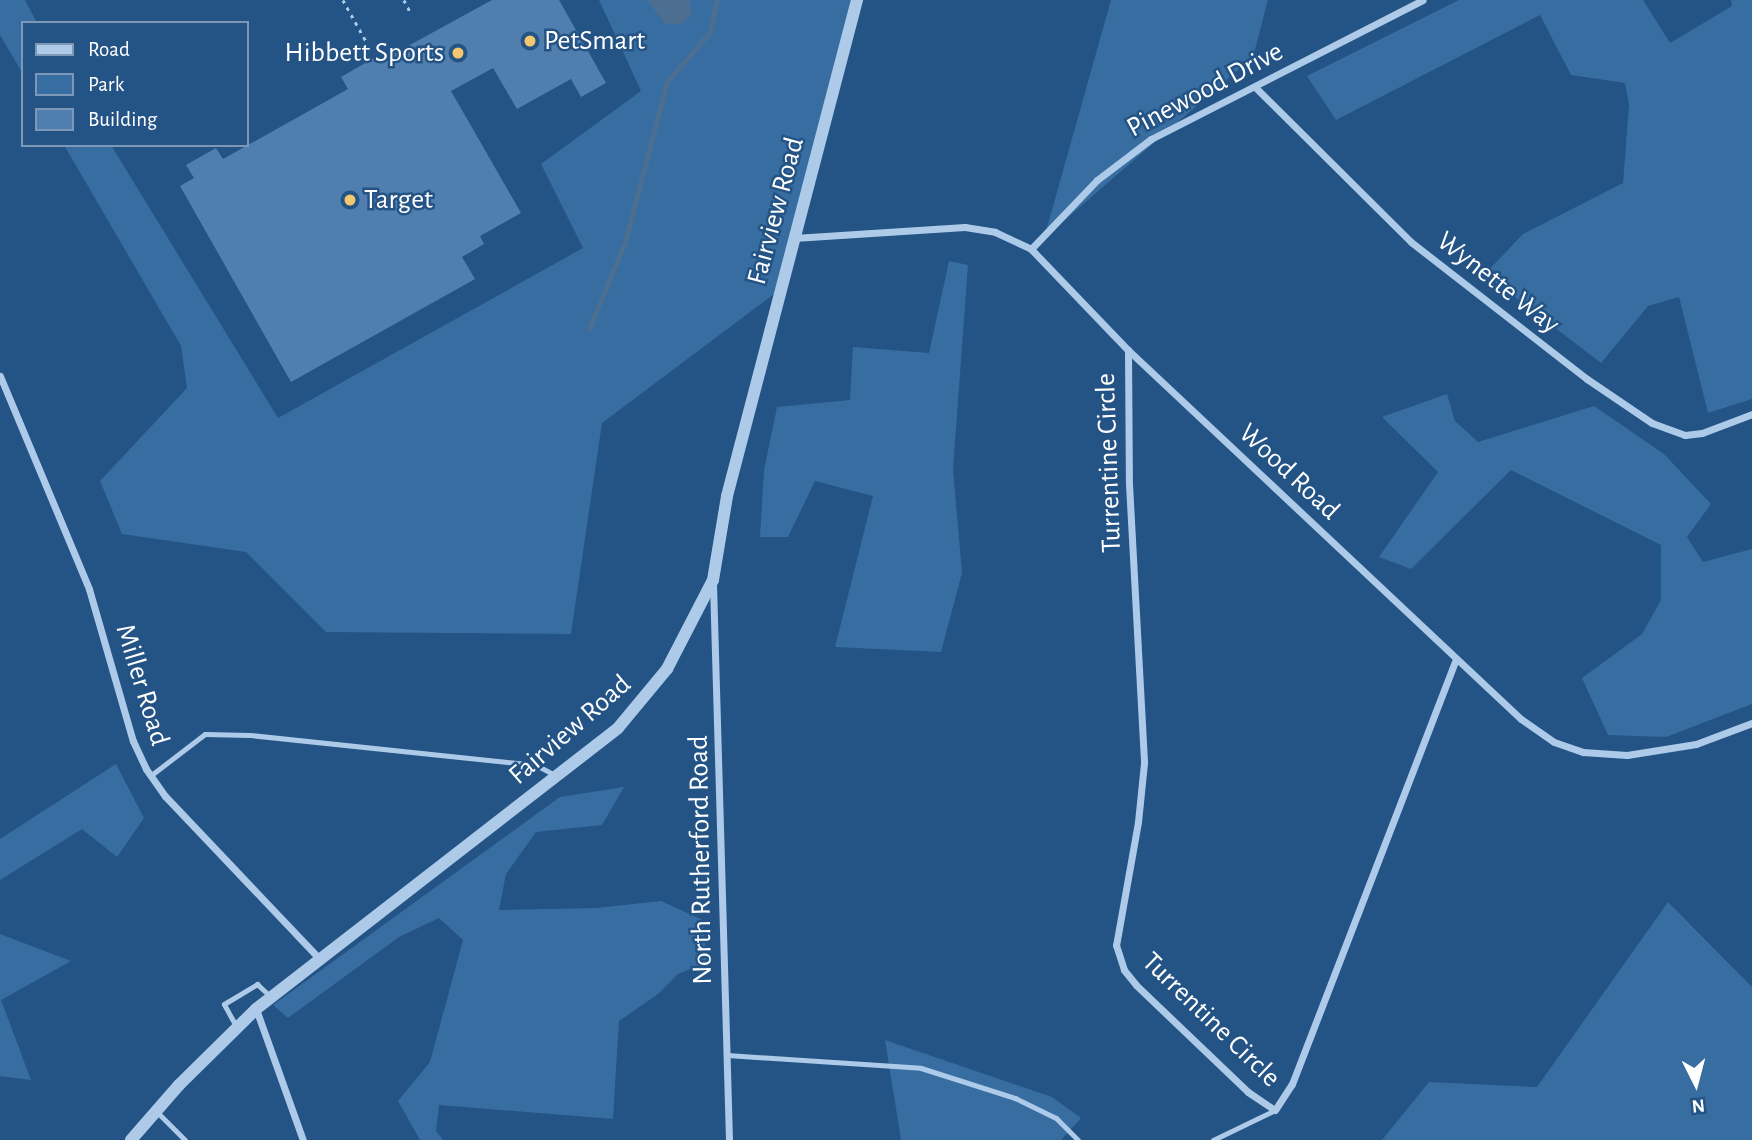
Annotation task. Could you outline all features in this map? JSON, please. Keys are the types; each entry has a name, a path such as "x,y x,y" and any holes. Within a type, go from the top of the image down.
{"street":[{"name":"Fairview Road","path":"131,1140 236,1026 319,958 618,728 651,692 713,580 727,496 857,0"},
{"name":"Pinewood Drive","path":"1031,249 1129,153 1423,0"},
{"name":"Wynette Way","path":"1256,88 1411,242 1587,379 1652,423 1685,435 1702,433 1752,414"},
{"name":"Wood Road","path":"794,238 965,227 995,232 1031,249 1128,350 1539,733 1583,752 1627,755 1663,751 1752,723"},
{"name":"Turrentine Circle","path":"1128,350 1129,484 1143,764 1138,822 1116,945 1124,970 1136,985 1248,1092 1275,1110 1292,1084 1457,659"},
{"name":"Miller Road","path":"0,376 89,589 133,741 150,776 319,958"},
{"name":"North Rutherford Road","path":"713,580 729,1140"},
{"path":"256,1009 303,1140"}],"lane":[{"path":"150,776 205,734 250,734 536,765 557,777"},
{"path":"236,1026 224,1004 257,984 271,997"},
{"path":"727,1055 874,1062 932,1071 1025,1103 1056,1118 1078,1140"},
{"path":"1213,1140 1275,1110"},
{"path":"156,1111 185,1140"}],"path":[{"path":"343,0 366,41"},
{"path":"404,0 412,15"}],"green space":[{"path":"0,0 25,0 36,21 21,21 21,71 0,35"},
{"path":"599,0 854,0 774,294 602,423 571,634 326,632 246,552 122,534 100,481 187,388 181,346 65,147 112,147 278,418 583,248 541,164 641,91"},
{"path":"1111,0 1268,0 1253,57 1044,238"},
{"path":"1459,0 1643,0 1670,43 1732,6 1731,0 1752,0 1752,399 1708,413 1679,297 1648,306 1601,363 1485,274 1523,234 1623,183 1629,105 1625,83 1571,75 1540,15 1336,120 1307,76"},
{"path":"949,261 968,265 953,469 962,573 941,652 835,647 873,496 815,481 788,537 760,537 764,470 777,407 850,400 853,347 929,353"},
{"path":"1447,394 1455,421 1478,442 1594,406 1664,454 1711,504 1687,537 1703,562 1752,549 1752,704 1666,737 1608,735 1582,678 1642,634 1661,600 1661,545 1511,470 1411,569 1379,557 1438,472 1382,417"},
{"path":"116,764 144,818 117,857 82,829 0,880 0,839"},
{"path":"624,787 602,825 536,832 506,874 499,910 596,908 661,901 703,920 707,962 678,974 658,994 619,1021 613,1119 439,1105 436,1131 443,1140 420,1140 398,1101 430,1062 463,940 439,918 399,937 288,1018 273,1005 560,797"},
{"path":"1668,902 1752,987 1752,1140 1382,1140 1429,1082 1537,1087"},
{"path":"0,934 71,961 1,1000 31,1080 0,1076"},
{"path":"885,1040 1052,1097 1081,1118 1061,1140 901,1140"}],"shaded area":[{"path":"647,0 690,0 691,15 681,24 665,24"}],"building":[{"name":"Target","path":"492,0 559,0 606,83 581,97 571,79 517,109 493,68 451,91 521,213 480,236 484,244 462,257 475,279 291,382 180,186 194,178 186,165 216,148 223,159 248,147 348,89 341,77 374,58 377,63"}],"waterway":[{"path":"589,329 625,242 667,82 710,32 717,0"}],"place":[{"name":"PetSmart","path":"530,41"},
{"name":"Hibbett Sports","path":"458,53"},
{"name":"Target","path":"350,200"}]}
